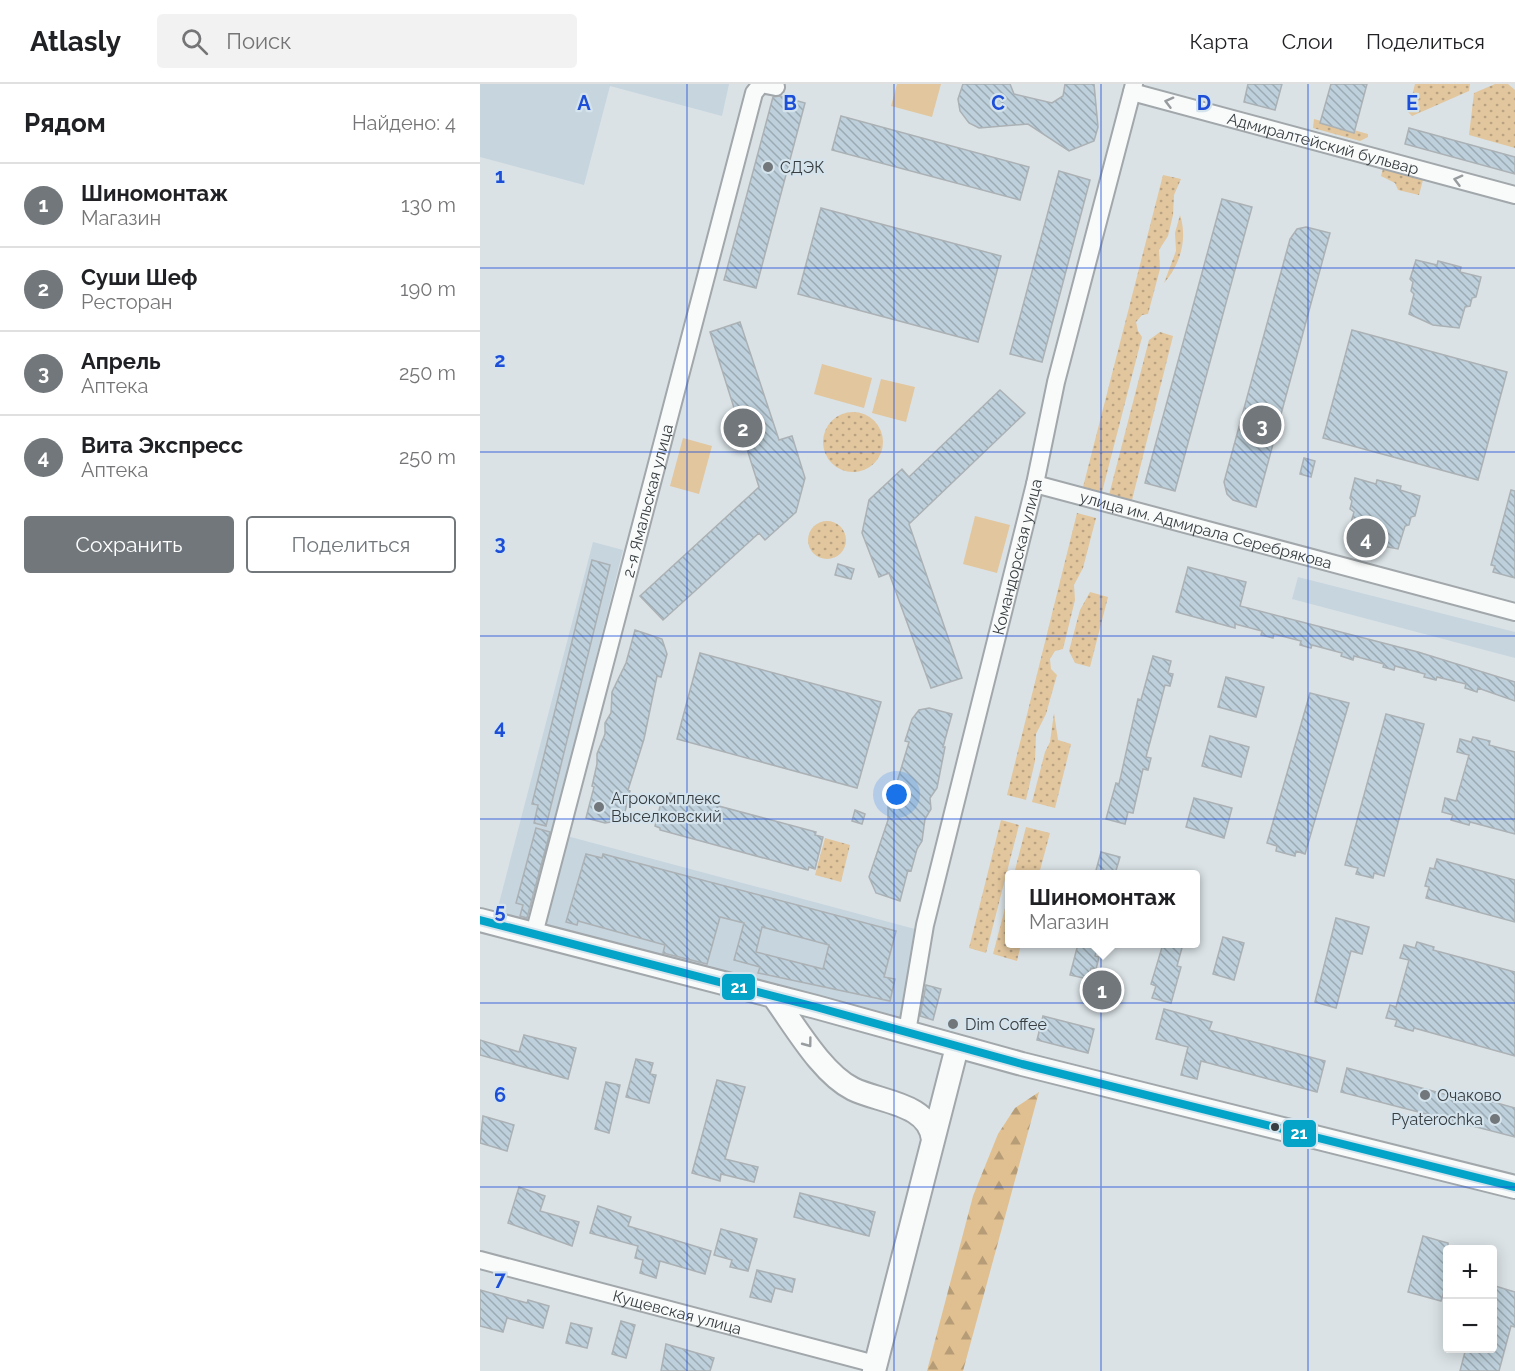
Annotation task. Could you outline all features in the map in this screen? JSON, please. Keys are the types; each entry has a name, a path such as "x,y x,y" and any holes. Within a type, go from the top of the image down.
{"main road":[{"path":"480,920 957,1047 1515,1187"},
{"path":"772,996 839,1082 911,1110 924,1119 933,1132 933,1140"},
{"path":"874,1367 957,1047"}],"street":[{"name":"2-я Ямальская улица","path":"534,934 754,93 761,84 777,87"},
{"name":"Адмиралтейский бульвар","path":"1133,88 1515,195"},
{"name":"Командорская улица","path":"907,1032 924,925 1035,484 1056,382 1133,88"},
{"name":"улица им. Адмирала Серебрякова","path":"1035,484 1515,612"},
{"name":"Кущевская улица","path":"480,1260 874,1367"}],"shaded area":[{"path":"480,84 729,84 722,116 610,86 584,185 480,157"},
{"path":"897,84 941,84 932,117 891,106"},
{"path":"1415,84 1470,84 1469,91 1412,116 1408,112"},
{"path":"1495,84 1508,84 1515,90 1515,148 1469,135 1474,93"},
{"path":"1314,119 1368,134 1368,137 1360,141 1313,128"},
{"path":"1384,165 1424,176 1419,195 1398,190 1395,183 1381,176"},
{"path":"1163,175 1181,179 1174,195 1173,215 1168,236 1159,250 1160,269 1148,314 1142,315 1136,322 1142,337 1102,492 1083,487"},
{"path":"1180,215 1183,233 1181,251 1170,276 1164,283 1176,251 1175,233"},
{"path":"1160,332 1173,336 1132,500 1109,495 1149,340"},
{"path":"822,364 872,378 864,408 814,394"},
{"path":"881,379 915,387 906,422 872,413"},
{"path":"853,412 870,417 878,425 883,442 878,459 870,467 853,472 836,467 828,459 823,442 828,425 836,417"},
{"path":"683,438 712,446 699,494 670,486"},
{"path":"1077,513 1096,518 1083,568 1074,585 1075,600 1063,649 1055,651 1050,659 1051,669 1057,675 1046,714 1036,734 1035,761 1026,800 1007,795"},
{"path":"975,516 1010,525 997,573 963,564"},
{"path":"827,521 840,527 846,540 840,553 827,559 814,553 808,540 814,527"},
{"path":"593,542 623,550 552,832 915,929 906,1014 896,1020 504,915 498,907"},
{"path":"1298,577 1515,632 1515,658 1292,599"},
{"path":"1090,592 1108,597 1090,667 1075,663 1069,651 1080,610"},
{"path":"1054,713 1058,740 1071,744 1055,808 1032,802 1045,752 1050,742"},
{"path":"1001,820 1019,825 1007,870 1005,870 1005,879 986,953 969,948"},
{"path":"1026,827 1050,833 1040,870 1015,870"},
{"path":"825,838 850,845 841,882 815,875"},
{"path":"1005,908 1005,948 1020,948 1017,961 993,954"}],"green space":[{"path":"1039,1092 963,1371 927,1371 973,1196 998,1134 1015,1108"}],"building":[{"path":"963,84 1010,84 1014,94 1052,103 1063,96 1065,84 1094,84 1098,127 1094,141 1069,151 1028,124 979,128 969,123 960,111 958,99"},
{"path":"1248,84 1282,84 1275,110 1244,102"},
{"path":"1331,84 1367,84 1354,133 1320,123"},
{"path":"780,96 805,103 756,288 724,280 773,97"},
{"path":"841,116 1029,167 1020,200 832,150"},
{"path":"1409,128 1515,157 1515,174 1405,144"},
{"path":"1059,171 1090,180 1042,362 1010,354"},
{"path":"1222,199 1252,207 1175,491 1145,483"},
{"path":"821,208 1001,256 978,342 798,294"},
{"path":"1306,227 1330,233 1256,507 1233,500 1227,494 1224,482 1290,239 1297,229"},
{"path":"1416,260 1437,265 1438,261 1461,267 1460,272 1481,277 1476,297 1472,298 1470,306 1465,307 1459,328 1433,325 1409,314 1414,294 1411,291 1413,282 1410,279"},
{"path":"740,322 779,440 792,436 805,478 796,512 765,540 759,533 663,620 640,596 759,487 710,332"},
{"path":"1352,330 1507,372 1478,480 1323,438"},
{"path":"1000,390 1025,413 909,524 962,678 931,688 889,573 879,577 862,533 869,500 902,469 909,477"},
{"path":"1304,458 1315,461 1311,477 1300,474"},
{"path":"1355,478 1376,484 1377,480 1401,486 1400,490 1420,496 1415,516 1411,517 1409,525 1405,526 1398,549 1372,544 1348,533 1354,512 1350,509 1352,501 1350,498"},
{"path":"1511,490 1515,491 1515,578 1493,572 1495,566 1491,565"},
{"path":"592,560 610,565 546,826 534,823 538,805 532,804"},
{"path":"838,564 854,569 851,579 835,575"},
{"path":"1188,567 1246,582 1240,606 1418,652 1515,682 1515,701 1478,688 1477,692 1465,688 1466,684 1437,677 1436,680 1424,677 1425,674 1395,666 1394,670 1383,667 1384,664 1354,656 1353,660 1341,656 1342,653 1312,645 1311,648 1300,645 1301,641 1274,634 1273,638 1261,635 1262,631 1235,624 1235,628 1176,612"},
{"path":"635,630 662,639 667,654 661,677 657,676 644,739 628,790 630,791 625,812 617,821 605,823 586,818 594,787 592,786 597,754 605,734 605,723 611,713 612,692 626,663"},
{"path":"700,653 881,702 857,788 677,739"},
{"path":"1153,656 1171,661 1168,673 1173,674 1170,686 1165,685 1146,757 1151,758 1148,770 1143,769 1133,813 1128,812 1125,824 1106,819 1116,783 1119,784 1138,699 1141,700"},
{"path":"1226,677 1264,687 1256,717 1218,707"},
{"path":"1310,693 1349,703 1305,854 1296,851 1295,856 1276,851 1277,846 1267,843"},
{"path":"929,708 952,714 943,747 945,747 937,788 930,798 931,809 925,819 922,841 917,849 911,871 908,870 900,901 876,893 869,877 888,820 888,796 895,789 909,742 905,741 912,719 919,710"},
{"path":"1386,714 1424,724 1384,876 1374,873 1373,878 1356,874 1358,868 1345,865"},
{"path":"1210,736 1249,747 1241,777 1202,766"},
{"path":"1473,737 1490,741 1489,745 1515,752 1515,834 1470,822 1469,825 1451,820 1453,815 1442,812 1445,798 1456,801 1469,755 1457,752 1460,739 1471,742"},
{"path":"670,793 816,832 815,835 823,837 815,869 809,867 808,870 660,830 655,826 663,795 669,797"},
{"path":"1194,798 1232,808 1224,838 1186,827"},
{"path":"855,810 865,814 862,824 852,821"},
{"path":"536,828 550,832 527,918 520,916 523,905 516,903"},
{"path":"1101,852 1120,857 1116,870 1096,870"},
{"path":"586,854 602,858 603,854 896,931 884,977 895,979 890,1001 758,973 760,967 734,960 744,923 720,917 707,964 663,953 665,945 578,921 577,925 566,922","holes":["762,927 829,945 823,969 756,952"]},
{"path":"1437,859 1515,880 1515,922 1426,898 1429,887 1425,886 1430,868 1434,869"},
{"path":"1336,918 1369,927 1362,954 1351,951 1336,1008 1315,1002"},
{"path":"1223,937 1244,943 1234,980 1213,974"},
{"path":"1417,942 1434,947 1433,950 1515,972 1515,1056 1414,1028 1413,1031 1395,1026 1397,1020 1386,1018 1390,1005 1396,1007 1409,960 1400,958 1404,945 1415,948"},
{"path":"1077,948 1097,948 1095,956 1099,957 1096,969 1091,968 1088,979 1070,975"},
{"path":"1162,948 1182,948 1177,966 1181,967 1171,1003 1152,998 1156,986 1151,984"},
{"path":"926,985 941,989 933,1020 920,1016"},
{"path":"1164,1009 1212,1022 1209,1030 1325,1061 1317,1092 1201,1061 1197,1079 1181,1075 1188,1047 1156,1039"},
{"path":"1043,1016 1094,1029 1088,1053 1037,1040"},
{"path":"524,1035 576,1048 568,1079 480,1055 480,1040 519,1052"},
{"path":"636,1059 653,1063 650,1074 656,1075 649,1103 626,1097"},
{"path":"1347,1068 1455,1097 1457,1092 1515,1108 1515,1137 1341,1092"},
{"path":"717,1080 745,1087 725,1159 758,1167 754,1182 721,1174 720,1181 692,1173"},
{"path":"606,1082 620,1085 609,1133 595,1129"},
{"path":"483,1116 514,1125 507,1151 480,1143"},
{"path":"519,1187 545,1196 540,1211 579,1222 572,1246 508,1223"},
{"path":"800,1193 875,1212 869,1236 794,1217"},
{"path":"598,1206 631,1217 628,1226 711,1251 705,1274 660,1261 656,1278 640,1273 643,1260 635,1258 638,1246 590,1233"},
{"path":"721,1229 757,1239 748,1271 730,1267 732,1260 714,1255"},
{"path":"1423,1236 1448,1243 1448,1245 1443,1245 1441,1301 1408,1292"},
{"path":"757,1270 795,1279 792,1292 775,1288 771,1302 750,1297"},
{"path":"1497,1287 1515,1292 1515,1327 1511,1326 1499,1371 1460,1371 1465,1353 1497,1353"},
{"path":"480,1290 527,1303 528,1300 549,1306 543,1328 507,1318 503,1332 480,1326"},
{"path":"621,1321 635,1325 626,1358 612,1354"},
{"path":"571,1323 592,1328 587,1348 566,1343"},
{"path":"666,1344 714,1358 710,1371 661,1371"}],"transit line":[{"name":"21","path":"480,920 816,1007 1022,1064 1515,1187"}],"place":[{"name":"СДЭК","path":"768,167"},
{"name":"Апрель","path":"1262,425"},
{"name":"Суши Шеф","path":"743,428"},
{"name":"Вита Экспресс","path":"1366,538"},
{"name":"Агрокомплекс Выселковский","path":"599,807"},
{"name":"Шиномонтаж","path":"1102,990"},
{"name":"Dim Coffee","path":"953,1024"},
{"name":"Очаково","path":"1425,1095"},
{"name":"Pyaterochka","path":"1495,1119"}]}
